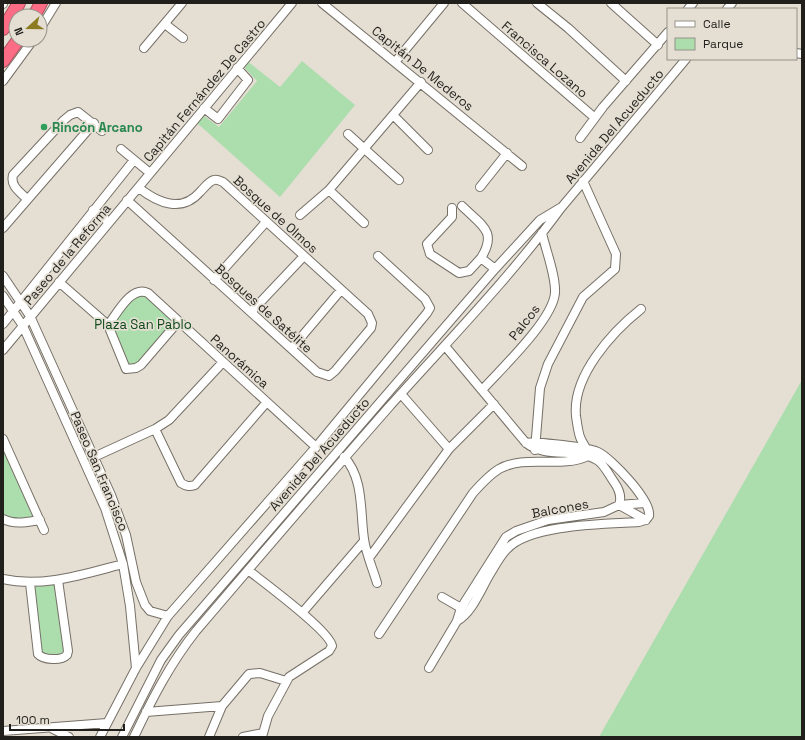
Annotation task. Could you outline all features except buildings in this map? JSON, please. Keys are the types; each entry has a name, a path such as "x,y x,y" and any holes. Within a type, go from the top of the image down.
{"highway":[{"path":"3,29 17,4"},
{"path":"3,61 12,48"}],"street":[{"path":"48,16 56,3"},
{"path":"144,48 182,3"},
{"name":"Capitán Fernández De Castro","path":"150,173 292,3"},
{"name":"Capitán De Mederos","path":"322,3 396,61 522,166"},
{"path":"396,61 444,3"},
{"name":"Francisca Lozano","path":"462,3 595,118"},
{"path":"537,3 568,28 626,81"},
{"path":"611,3 658,45"},
{"path":"165,24 183,38"},
{"path":"580,138 595,118 667,33"},
{"path":"3,81 27,48"},
{"name":"Avenida Del Acueducto","path":"134,737 159,685 182,649 344,457 445,346 542,233 560,208 685,60"},
{"path":"204,108 218,118 248,80 237,68"},
{"path":"300,216 329,190 421,82"},
{"path":"27,199 14,186 12,180 13,175 64,120 70,115 78,112 94,123 102,131"},
{"path":"393,115 428,150"},
{"path":"3,228 94,123"},
{"path":"348,134 399,180"},
{"path":"121,149 150,173"},
{"path":"480,187 507,154"},
{"name":"Paseo de la Reforma","path":"3,324 134,160"},
{"name":"Paseo de la Reforma","path":"3,350 150,173"},
{"name":"Bosque de Olmos","path":"139,188 170,205 180,205 196,197 210,181 218,180 223,182 368,314"},
{"path":"532,445 540,388 548,364 583,297 615,269 616,254 584,181"},
{"path":"329,190 364,223"},
{"name":"Bosques de Satélite","path":"127,200 317,372 329,376 335,371 371,328 372,323 368,314"},
{"path":"452,208 452,217 430,240 428,250 437,259 459,273 469,270 481,258 488,246 489,238 487,230 462,206"},
{"name":"Avenida Del Acueducto","path":"122,737 161,660 171,645 495,269 540,220 560,208"},
{"path":"93,210 109,222"},
{"path":"214,280 266,222"},
{"name":"Palcos","path":"482,390 524,343 550,308 555,294 542,233"},
{"path":"251,312 304,256"},
{"name":"Avenida Del Acueducto","path":"100,737 136,668 168,616 316,447 430,308 425,299 378,256"},
{"path":"481,258 495,269"},
{"name":"Paseo San Francisco","path":"3,276 30,316 94,457 126,535 141,598 150,611 168,616"},
{"path":"59,282 108,325 126,369 136,368 142,365 178,322"},
{"path":"292,348 341,290"},
{"name":"Panorámica","path":"108,325 135,293 144,291 148,293 316,447"},
{"name":"Paseo San Francisco","path":"3,296 23,326 105,508 123,564 130,606 136,668"},
{"path":"445,346 494,404 532,445 588,453 605,455 635,487 649,509 647,518 619,505 621,499 615,484 601,464 588,453 580,437 576,414 578,395 592,364 604,345 624,323 641,309"},
{"path":"94,457 155,429 169,420 222,362"},
{"path":"401,394 449,448"},
{"path":"155,429 181,483 186,486 195,485 268,402"},
{"path":"369,558 449,448 494,404"},
{"path":"4,443 44,530"},
{"path":"379,634 469,498 489,476 500,469 517,463 578,460 588,453"},
{"path":"344,457 352,466 357,480 364,541 377,583"},
{"name":"Balcones","path":"429,668 457,621 461,608 506,537 537,523 604,512 619,505 645,503"},
{"name":"Balcones","path":"457,621 468,612 507,548 518,541 543,532 585,526 639,522 647,518"},
{"path":"3,519 9,522 18,523 40,520"},
{"path":"302,613 364,541"},
{"path":"3,579 30,583 58,580 123,564"},
{"path":"243,737 262,735 268,716 286,681 296,672 329,651 332,646 330,639 302,613 248,570"},
{"path":"30,583 38,654 42,658 62,659 67,655 68,651 58,580"},
{"path":"442,597 461,608"},
{"path":"209,737 222,706 244,678 249,674 260,672 286,681"},
{"path":"146,712 222,706"},
{"path":"3,732 53,729 107,723"},
{"path":"53,729 68,737"}],"green space":[{"path":"247,61 280,87 302,61 355,105 280,197 197,123 204,116 219,127 257,81 243,66"},
{"name":"Plaza San Pablo","path":"148,293 178,322 141,365 126,369 113,326 128,300"},
{"path":"802,380 802,737 599,737"},
{"path":"3,447 40,520 3,518"},
{"path":"58,580 65,658 62,659 36,651 30,583"}],"place":[{"name":"Rincón Arcano","path":"44,127"}]}
